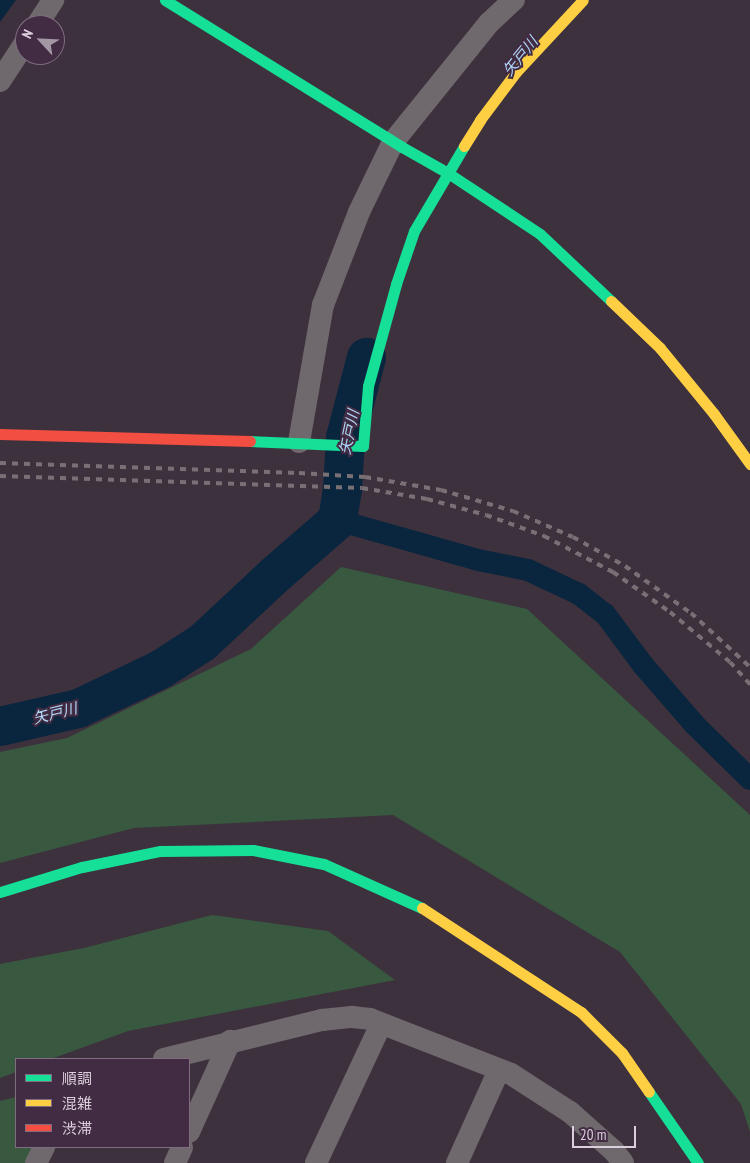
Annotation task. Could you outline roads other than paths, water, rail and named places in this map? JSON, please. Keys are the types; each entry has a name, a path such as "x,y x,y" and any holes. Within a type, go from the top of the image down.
{"street":[{"path":"43,15 53,0"},
{"path":"165,0 448,173 540,234 610,298 660,348 714,414 750,464"},
{"path":"299,442 323,305 359,212 398,144 489,23 514,0"},
{"path":"0,434 299,442 363,446 368,386 396,284 414,231 480,120 516,72 583,0"},
{"path":"0,81 15,58"},
{"path":"0,892 82,867 160,851 253,850 324,864 416,904 581,1012 622,1054 698,1163"},
{"path":"168,1058 230,1041 322,1020 352,1017 370,1019 511,1074 570,1112 615,1159"},
{"path":"316,1163 381,1024"},
{"path":"190,1130 230,1041"},
{"path":"456,1163 500,1070"},
{"path":"36,1163 44,1148"},
{"path":"175,1163 182,1148"}],"water":[{"path":"0,0 16,0 0,22"}],"waterway":[{"name":"矢戸川","path":"0,726 78,708 160,669 202,642 275,574 337,520 342,489 345,437 366,357"},
{"path":"337,520 478,560 528,570 579,594 605,614 643,665 695,725 750,779"}],"railway":[{"path":"0,463 365,477 441,490 513,511 573,537 625,566 691,613 750,667"},
{"path":"0,476 362,488 427,499 486,515 544,536 613,572 670,612 730,662 750,684"}]}
